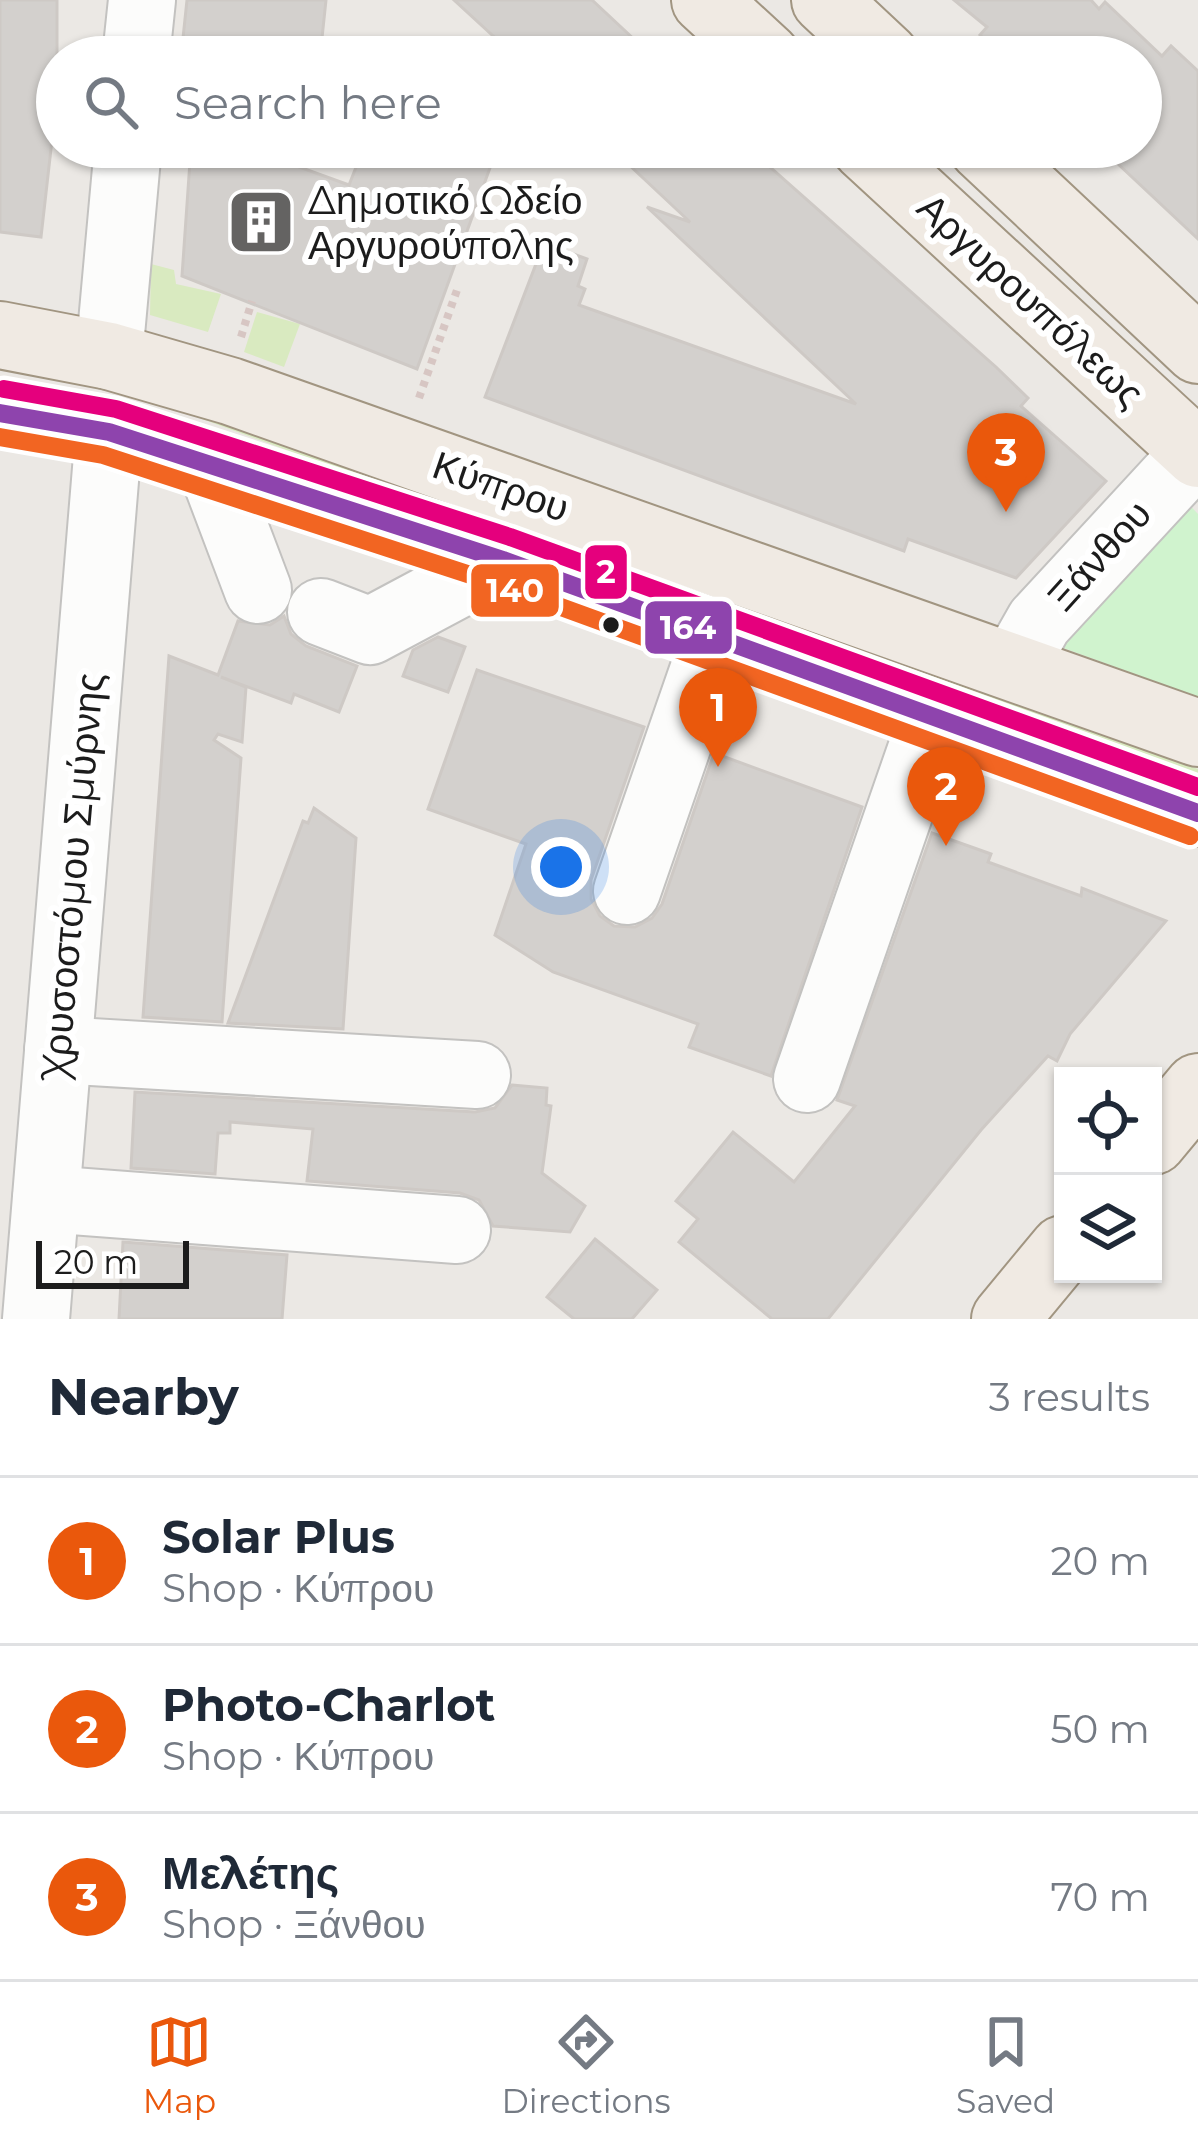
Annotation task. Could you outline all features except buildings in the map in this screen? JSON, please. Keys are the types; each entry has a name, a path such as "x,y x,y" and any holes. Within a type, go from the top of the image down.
{"main road":[{"path":"705,0 744,36"},
{"path":"825,0 864,36"},
{"name":"Αργυρουπόλεως","path":"888,168 1197,453"},
{"name":"Αργυρουπόλεως","path":"1004,168 1198,350"},
{"name":"Κύπρου","path":"0,335 109,356 400,451 1198,733"},
{"name":"Κύπρου","path":"0,412 109,432 503,560 1198,813"},
{"path":"1162,1130 1198,1087"},
{"path":"1005,1319 1054,1260"}],"street":[{"path":"138,36 142,0"},
{"path":"109,356 126,168"},
{"name":"Χρυσοστόμου Σμύρνης","path":"36,1319 109,432"},
{"name":"Ξάνθου","path":"1014,666 1039,622 1197,453"},
{"path":"210,463 258,590"},
{"path":"320,612 370,631 503,560"},
{"path":"627,891 716,637"},
{"path":"807,1079 933,716"},
{"path":"58,1050 477,1075"},
{"path":"46,1199 457,1230"}],"path":[{"path":"400,451 457,290"}],"green space":[{"path":"151,264 174,270 176,284 221,294 208,332 150,315"},
{"path":"257,312 300,324 284,367 244,352"},
{"path":"198,406 592,550 588,560 194,416"},
{"path":"1175,490 1198,514 1198,697 1055,645"},
{"path":"626,561 1198,769 1198,781 622,572"}],"transit line":[{"name":"2","path":"4,389 116,409 510,537 1198,787"},
{"name":"164","path":"0,413 109,432 503,560 1198,813"},
{"name":"140","path":"0,437 103,455 495,583 1190,836"}],"place":[{"name":"Δημοτικό Ωδείο Αργυρούπολης","path":"261,222"},
{"name":"Μελέτης","path":"1006,512"},
{"name":"Solar Plus","path":"718,767"},
{"name":"Photo-Charlot","path":"946,846"}]}
